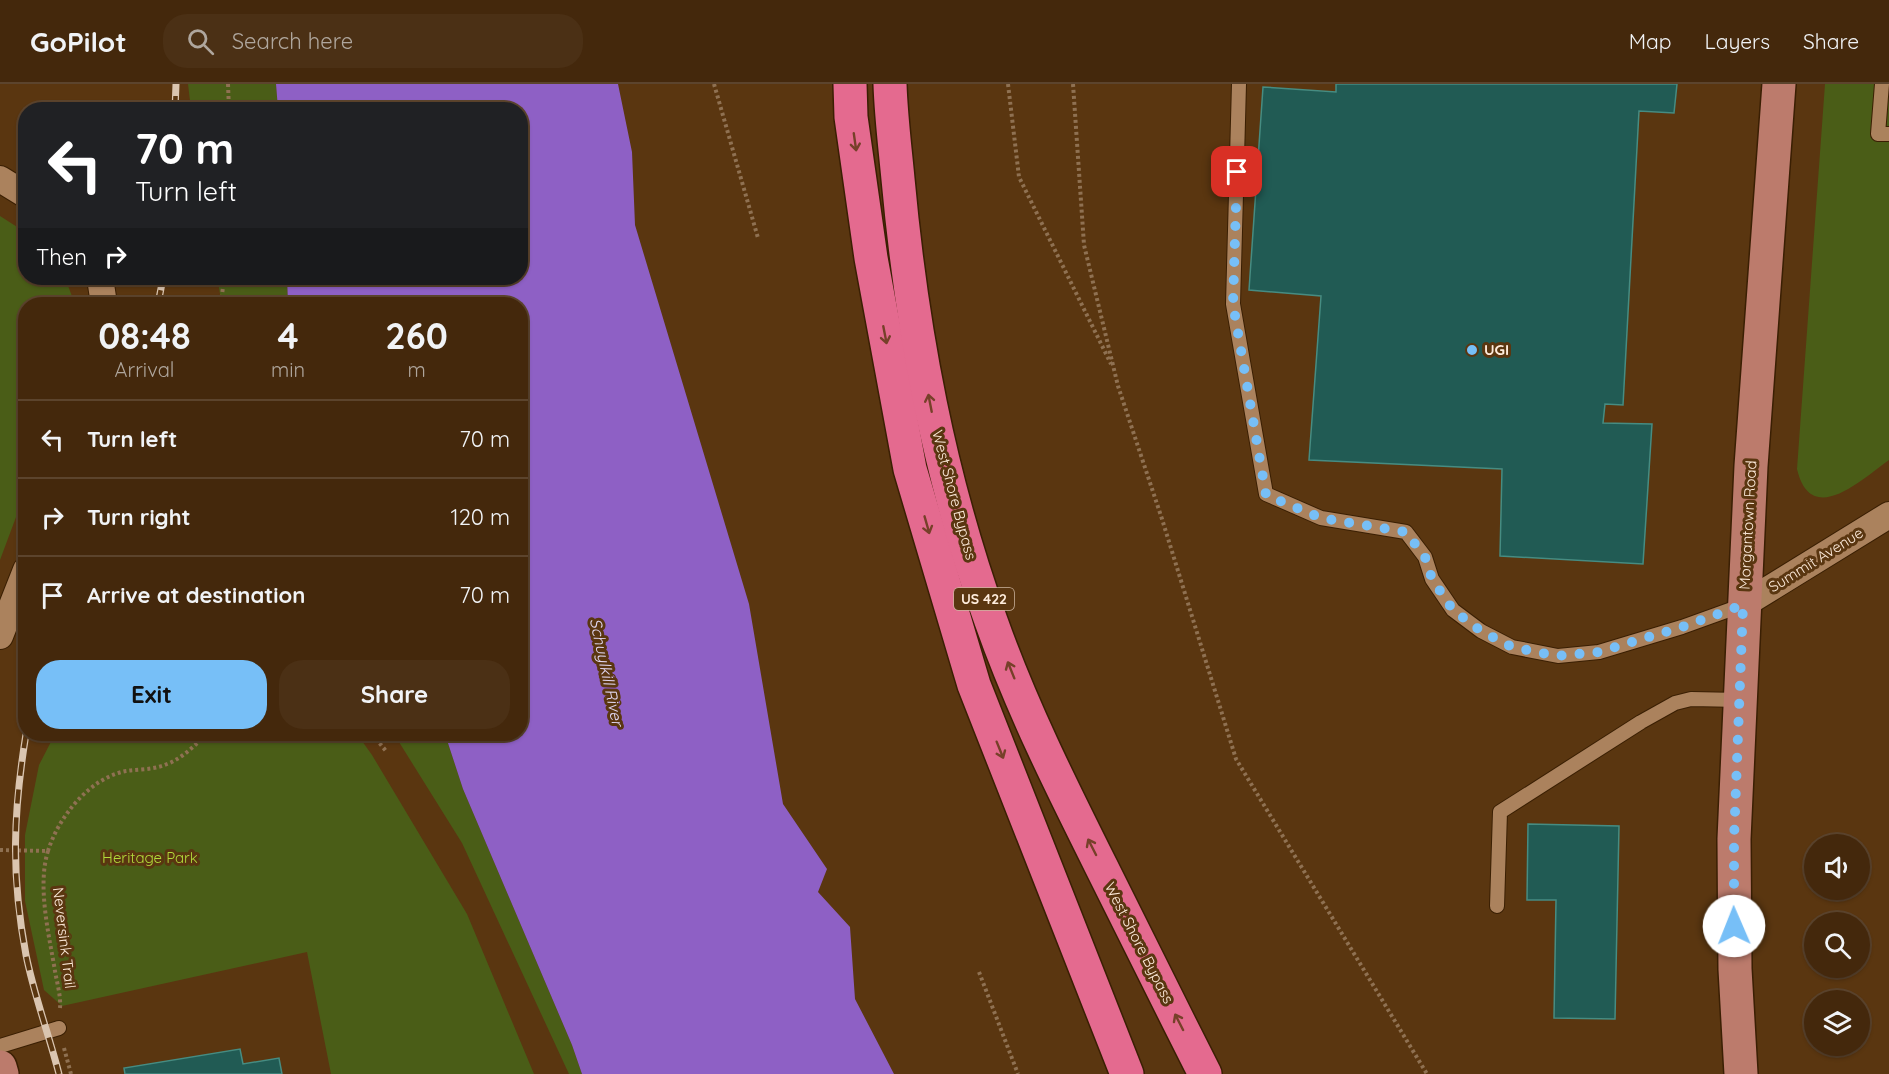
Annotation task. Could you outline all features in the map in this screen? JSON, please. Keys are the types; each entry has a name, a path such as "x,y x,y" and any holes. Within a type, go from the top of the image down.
{"highway":[{"name":"US 422","path":"850,84 851,117 871,258 910,469 974,685 1127,1074"},
{"name":"West Shore Bypass","path":"890,84 904,244 915,320 946,479 963,535 992,622 1026,709 1056,776 1205,1074"}],"main road":[{"name":"Morgantown Road","path":"1741,1074 1735,969 1734,839 1751,466 1779,84"},
{"path":"0,1067 2,1074"}],"street":[{"path":"0,179 18,190"},
{"name":"Summit Avenue","path":"1743,605 1889,515"},
{"path":"0,636 18,590"}],"lane":[{"path":"1239,84 1233,304 1266,495 1321,518 1406,532 1425,557 1432,579 1453,610 1481,631 1512,647 1557,656 1599,652 1682,627 1743,605"},
{"path":"1882,84 1878,134 1889,134"},
{"path":"1497,906 1500,812 1641,722 1675,703 1691,699 1740,700"},
{"path":"0,1046 59,1028"}],"path":[{"path":"228,84 229,102"},
{"path":"714,84 758,238"},
{"path":"1008,84 1019,177 1115,373"},
{"path":"1073,84 1084,245 1115,373 1236,759 1428,1074"},
{"name":"Neversink Trail","path":"71,1074 59,1028 60,1003 44,890 45,861 53,834 68,810 104,779 124,771 164,766 178,759 199,741"},
{"path":"378,741 386,751"},
{"path":"0,850 48,851"},
{"path":"979,972 1018,1074"}],"green space":[{"path":"188,84 276,84 277,102 190,102"},
{"path":"1825,84 1889,84 1889,460 1851,487 1838,494 1825,497 1813,495 1804,486 1797,469"},
{"path":"0,216 18,228 18,285 68,285 72,297 18,297 18,512 0,560"},
{"path":"218,285 287,285 288,297 221,297"},
{"name":"Heritage Park","path":"51,741 362,741 467,914 534,1074 331,1074 307,952 62,1006 44,990 25,901 25,835 39,765"},
{"path":"398,741 447,741 463,789 572,1045 582,1074 569,1074 462,843"}],"water":[{"name":"Schuylkill River","path":"276,84 618,84 632,152 635,225 749,604 783,804 827,869 818,892 850,927 855,999 894,1074 582,1074 572,1045 463,789 447,741 528,741 528,297 288,297 287,285 528,285 528,102 277,102"}],"building":[{"name":"UGI","path":"1336,84 1677,84 1674,113 1639,111 1623,405 1605,404 1603,423 1652,424 1643,564 1500,556 1502,469 1309,460 1321,296 1249,290 1263,87 1336,92"},
{"path":"1528,824 1619,826 1615,1019 1554,1018 1556,900 1527,900"},
{"path":"240,1049 243,1064 279,1058 282,1074 125,1074 124,1068"}],"railway":[{"path":"175,102 176,84"},
{"path":"159,297 162,285"},
{"path":"25,741 16,818 18,898 29,970 59,1074"}],"place":[{"name":"UGI","path":"1472,350"}],"route":[{"path":"1237,172 1233,304 1266,495 1321,518 1406,532 1425,557 1432,579 1453,610 1481,631 1512,647 1557,656 1599,652 1682,627 1743,605 1734,839 1734,926"}]}
